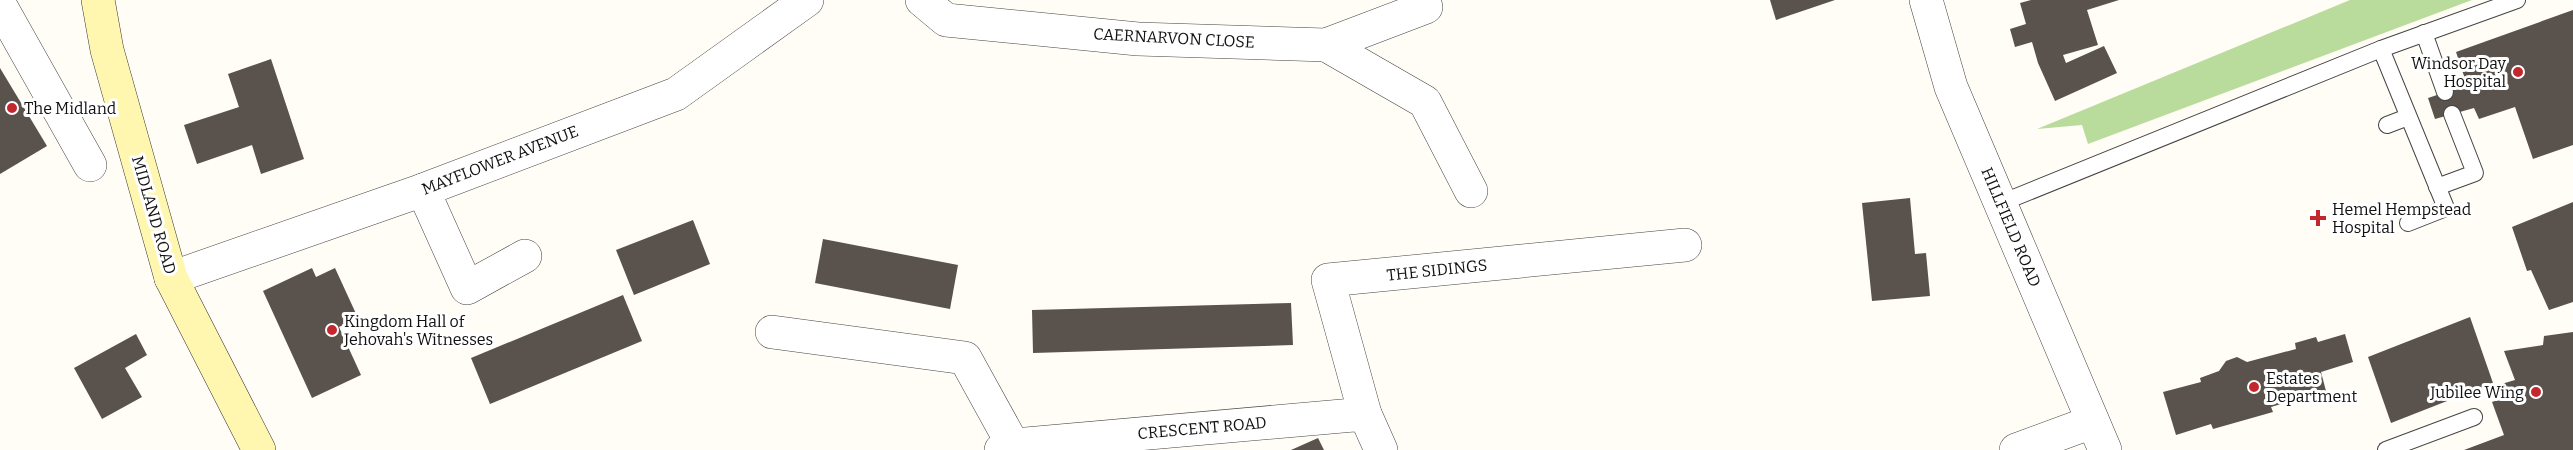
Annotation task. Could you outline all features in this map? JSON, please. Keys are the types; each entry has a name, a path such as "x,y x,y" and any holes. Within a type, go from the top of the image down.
{"street":[{"name":"MIDLAND ROAD","path":"98,0 107,50 171,278 259,450"},
{"name":"MAYFLOWER AVENUE","path":"171,278 423,190 676,94 807,0"},
{"name":"CAERNARVON CLOSE","path":"922,0 946,20 1138,39 1326,45 1427,8"},
{"name":"HILLFIELD ROAD","path":"1926,0 1951,87 2098,436"},
{"path":"1,2 90,165"},
{"path":"1326,45 1425,102 1472,191"},
{"path":"423,190 467,288 525,256"},
{"name":"THE SIDINGS","path":"1365,414 1328,280 1685,245"},
{"path":"772,332 965,358 1007,447"},
{"path":"1365,414 1381,450"},
{"name":"CRESCENT ROAD","path":"1007,447 1365,414"},
{"path":"2016,450 2098,436"}],"lane":[{"path":"2001,203 2380,49 2517,0"},
{"path":"2424,33 2445,92"},
{"path":"2380,49 2446,208 2408,224"},
{"path":"2437,187 2475,173 2452,114"},
{"path":"2387,125 2408,117"},
{"path":"2386,450 2474,417"}],"green space":[{"path":"2350,0 2472,0 2088,144 2082,125 2037,129"}],"building":[{"path":"1770,0 1835,0 1776,20"},
{"path":"2031,0 2119,0 2087,10 2098,45 2063,55 2066,63 2104,46 2117,73 2055,101 2038,63 2032,42 2015,47 2010,29 2026,24 2020,3"},
{"name":"Windsor Day Hospital","path":"2573,10 2573,145 2533,159 2515,107 2479,119 2474,108 2435,119 2428,98 2467,85 2456,52"},
{"path":"271,59 304,159 261,174 252,145 197,164 184,125 239,107 228,74"},
{"name":"The Midland","path":"0,68 47,146 0,174"},
{"path":"1910,198 1915,254 1926,253 1930,296 1872,301 1862,203"},
{"path":"2573,202 2573,302 2549,310 2531,270 2527,271 2512,227"},
{"path":"693,220 710,264 634,295 616,250"},
{"path":"823,239 958,265 950,309 815,283"},
{"path":"312,268 316,277 335,268 358,318 339,327 361,375 312,398 263,291"},
{"path":"623,295 642,341 490,404 471,358"},
{"path":"1291,303 1293,345 1033,353 1032,310"},
{"path":"2470,317 2493,383 2391,423 2368,357"},
{"name":"Jubilee Wing","path":"2573,332 2573,450 2464,450 2504,435 2492,402 2500,399 2498,385 2515,380 2504,351 2543,345 2544,336"},
{"path":"136,334 147,355 125,368 142,397 102,419 74,368"},
{"name":"Estates Department","path":"2345,334 2353,362 2321,372 2326,391 2271,407 2273,412 2213,429 2211,424 2176,435 2163,392 2201,382 2200,378 2219,371 2226,361 2237,357 2247,362 2296,349 2295,343 2316,337 2318,342"},
{"path":"1318,438 1324,450 1291,450"}],"place":[{"name":"Windsor Day Hospital","path":"2518,72"},
{"name":"The Midland","path":"12,108"},
{"name":"Hemel Hempstead Hospital","path":"2318,218"},
{"name":"Kingdom Hall of Jehovah's Witnesses","path":"332,330"},
{"name":"Estates Department","path":"2254,387"},
{"name":"Jubilee Wing","path":"2536,392"}]}
